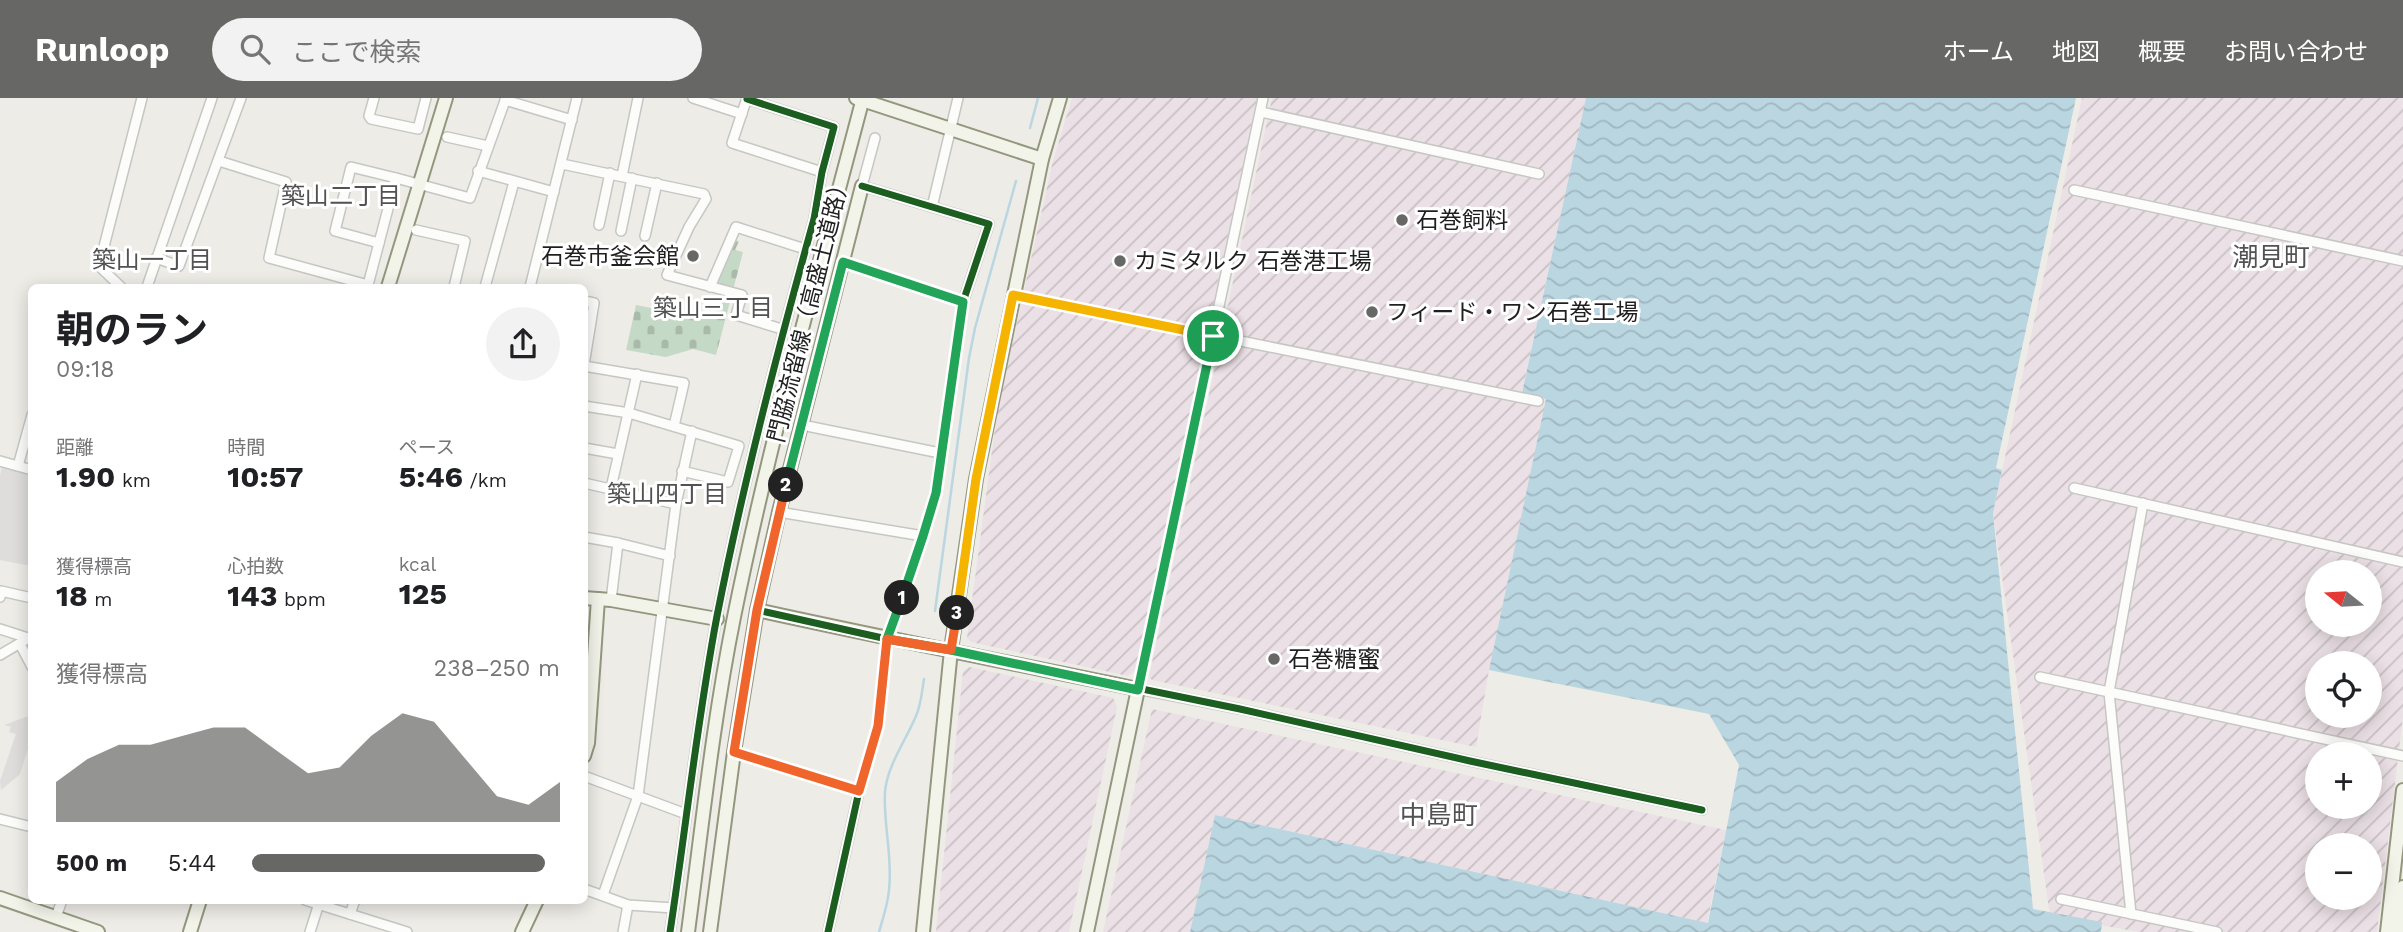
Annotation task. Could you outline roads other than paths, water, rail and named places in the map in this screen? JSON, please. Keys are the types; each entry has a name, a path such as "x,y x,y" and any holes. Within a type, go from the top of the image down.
{"street":[{"path":"118,284 99,266 142,98"},
{"path":"148,284 212,98"},
{"path":"156,258 179,266 241,98"},
{"path":"374,98 369,116 371,118 418,130 426,98"},
{"path":"389,284 446,98"},
{"path":"531,284 577,98"},
{"path":"621,231 638,98"},
{"path":"694,98 742,114"},
{"path":"932,206 958,98"},
{"path":"923,932 951,650 976,479 1042,159 1060,98"},
{"path":"1087,932 1264,98"},
{"path":"379,243 335,231 351,167 470,198 506,99 572,120"},
{"path":"670,932 696,739 717,619 741,506 814,219 821,172 834,127 747,99 732,143 821,172"},
{"path":"860,99 1042,159"},
{"name":"門脇流留線（高盛土道路）","path":"688,932 734,619 773,449 860,99"},
{"path":"1261,112 1539,174"},
{"path":"447,137 488,146"},
{"path":"710,932 734,752 757,610 779,512 875,138"},
{"path":"219,160 286,182 269,258 364,284"},
{"path":"562,164 704,194 706,199 689,227 667,275 742,295 736,315 785,330"},
{"path":"478,171 554,192"},
{"path":"600,225 610,173"},
{"path":"368,284 396,178"},
{"path":"486,284 514,182"},
{"path":"645,236 657,183"},
{"path":"828,932 859,791 878,726 887,639 936,493 963,302 989,224 862,186"},
{"path":"2074,190 2403,261"},
{"path":"710,287 736,228 805,249"},
{"path":"416,230 465,241 455,284"},
{"path":"843,262 963,302"},
{"path":"1013,295 1538,401"},
{"path":"588,302 594,303 588,341"},
{"path":"588,367 684,383 674,426"},
{"path":"611,488 637,374"},
{"path":"588,407 629,413 739,446 728,482 682,471"},
{"path":"802,425 940,453"},
{"path":"18,466 28,430"},
{"path":"603,895 638,796 676,504 692,431"},
{"path":"588,449 618,454"},
{"path":"0,461 28,469"},
{"path":"588,484 676,504"},
{"path":"2074,488 2403,562"},
{"path":"2131,914 2109,692 2143,503"},
{"path":"779,512 923,536"},
{"path":"588,538 670,556"},
{"path":"588,714 598,599 618,543"},
{"path":"0,597 1,591 28,597"},
{"path":"598,599 717,619"},
{"path":"757,610 887,639 1240,709 1702,810"},
{"path":"0,629 26,640"},
{"path":"0,654 26,640"},
{"path":"2040,677 2403,756"},
{"path":"734,752 859,791"},
{"path":"588,777 686,814"},
{"path":"2387,932 2403,790"},
{"path":"0,819 28,826"},
{"path":"2398,932 2403,887"},
{"path":"588,890 628,905 674,908"},
{"path":"0,898 98,932"},
{"path":"2061,899 2217,932"},
{"path":"56,917 61,904"},
{"path":"190,932 199,904"},
{"path":"310,932 319,904"},
{"path":"325,904 407,932"},
{"path":"350,914 354,904"},
{"path":"525,931 535,904"},
{"path":"623,932 628,905"}],"water":[{"path":"1586,98 2076,98 1996,468 2002,470 1993,513 2033,909 2102,922 2101,932 1190,932 1215,815 1708,923 1739,765 1709,714 1489,670 1546,399 1522,393"}],"waterway":[{"path":"1030,128 1038,98"},
{"path":"935,611 969,358 1016,181"},
{"path":"879,932 888,900 890,878 886,782 918,712 924,679"}],"place":[{"name":"石巻飼料","path":"1402,220"},
{"name":"石巻市釜会館","path":"693,256"},
{"name":"カミタルク 石巻港工場","path":"1120,261"},
{"name":"フィード・ワン石巻工場","path":"1372,312"},
{"name":"石巻糖蜜","path":"1274,659"}],"district":[{"name":"築山二丁目","path":"341,196"},
{"name":"潮見町","path":"2271,257"},
{"name":"築山一丁目","path":"152,260"},
{"name":"築山三丁目","path":"713,308"},
{"name":"築山四丁目","path":"667,494"},
{"name":"中島町","path":"1439,815"}]}
